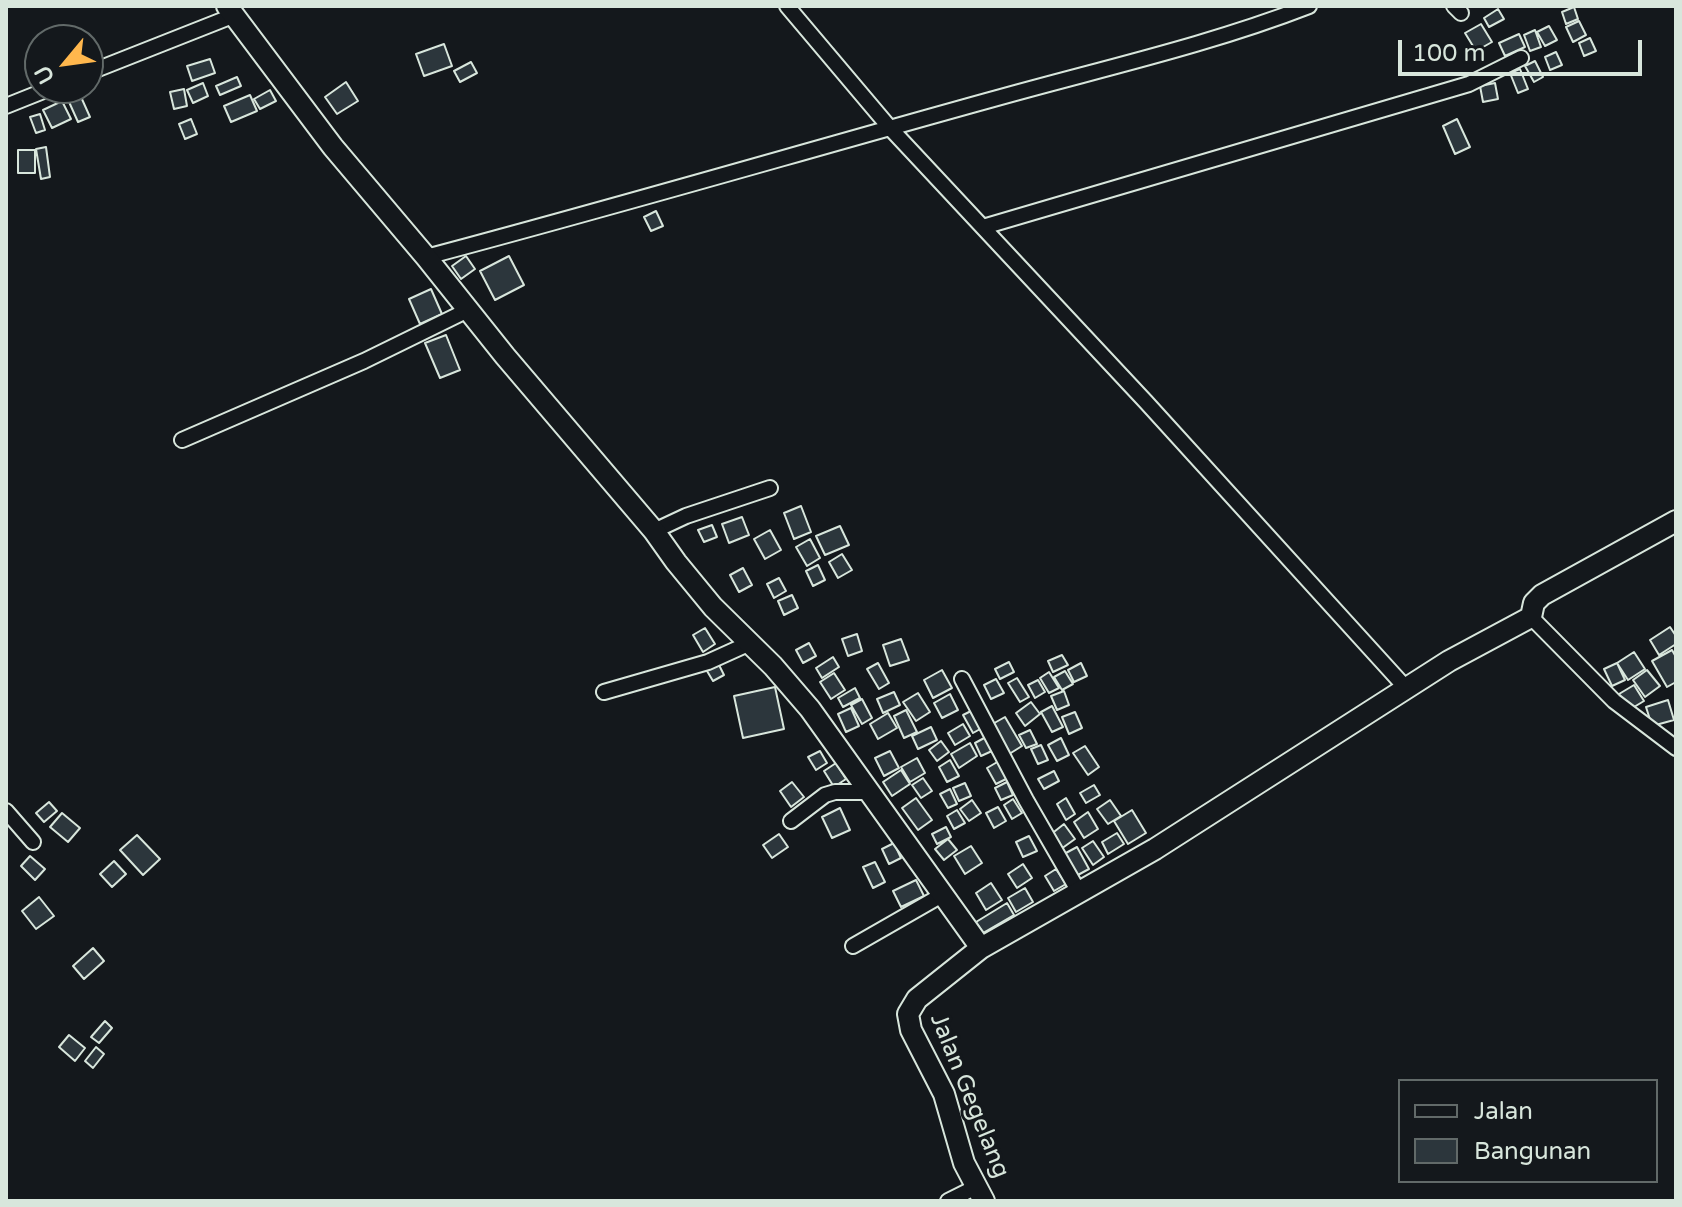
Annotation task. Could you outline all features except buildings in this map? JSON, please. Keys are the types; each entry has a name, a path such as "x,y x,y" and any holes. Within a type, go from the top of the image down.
{"street":[{"path":"787,6 890,128 1406,688"},
{"path":"426,257 1139,59 1309,6"},
{"path":"104,66 231,11 333,147 654,531 713,607 810,709 981,948"},
{"path":"983,227 1469,84 1521,58"},
{"path":"182,440 364,361 468,310"},
{"path":"654,531 686,516 770,488"},
{"path":"1676,521 1542,595 1534,603 1531,617 1614,701 1676,748"},
{"name":"Jalan Gegelang","path":"980,1194 964,1163 944,1094 914,1038 908,1020 917,999 981,948 1155,849 1449,661 1531,617"},
{"path":"604,692 708,662 750,643"},
{"path":"962,679 1079,892"},
{"path":"791,821 825,795 869,792"},
{"path":"6,811 33,842"},
{"path":"853,946 942,895"},
{"path":"948,1201 980,1194"}]}
